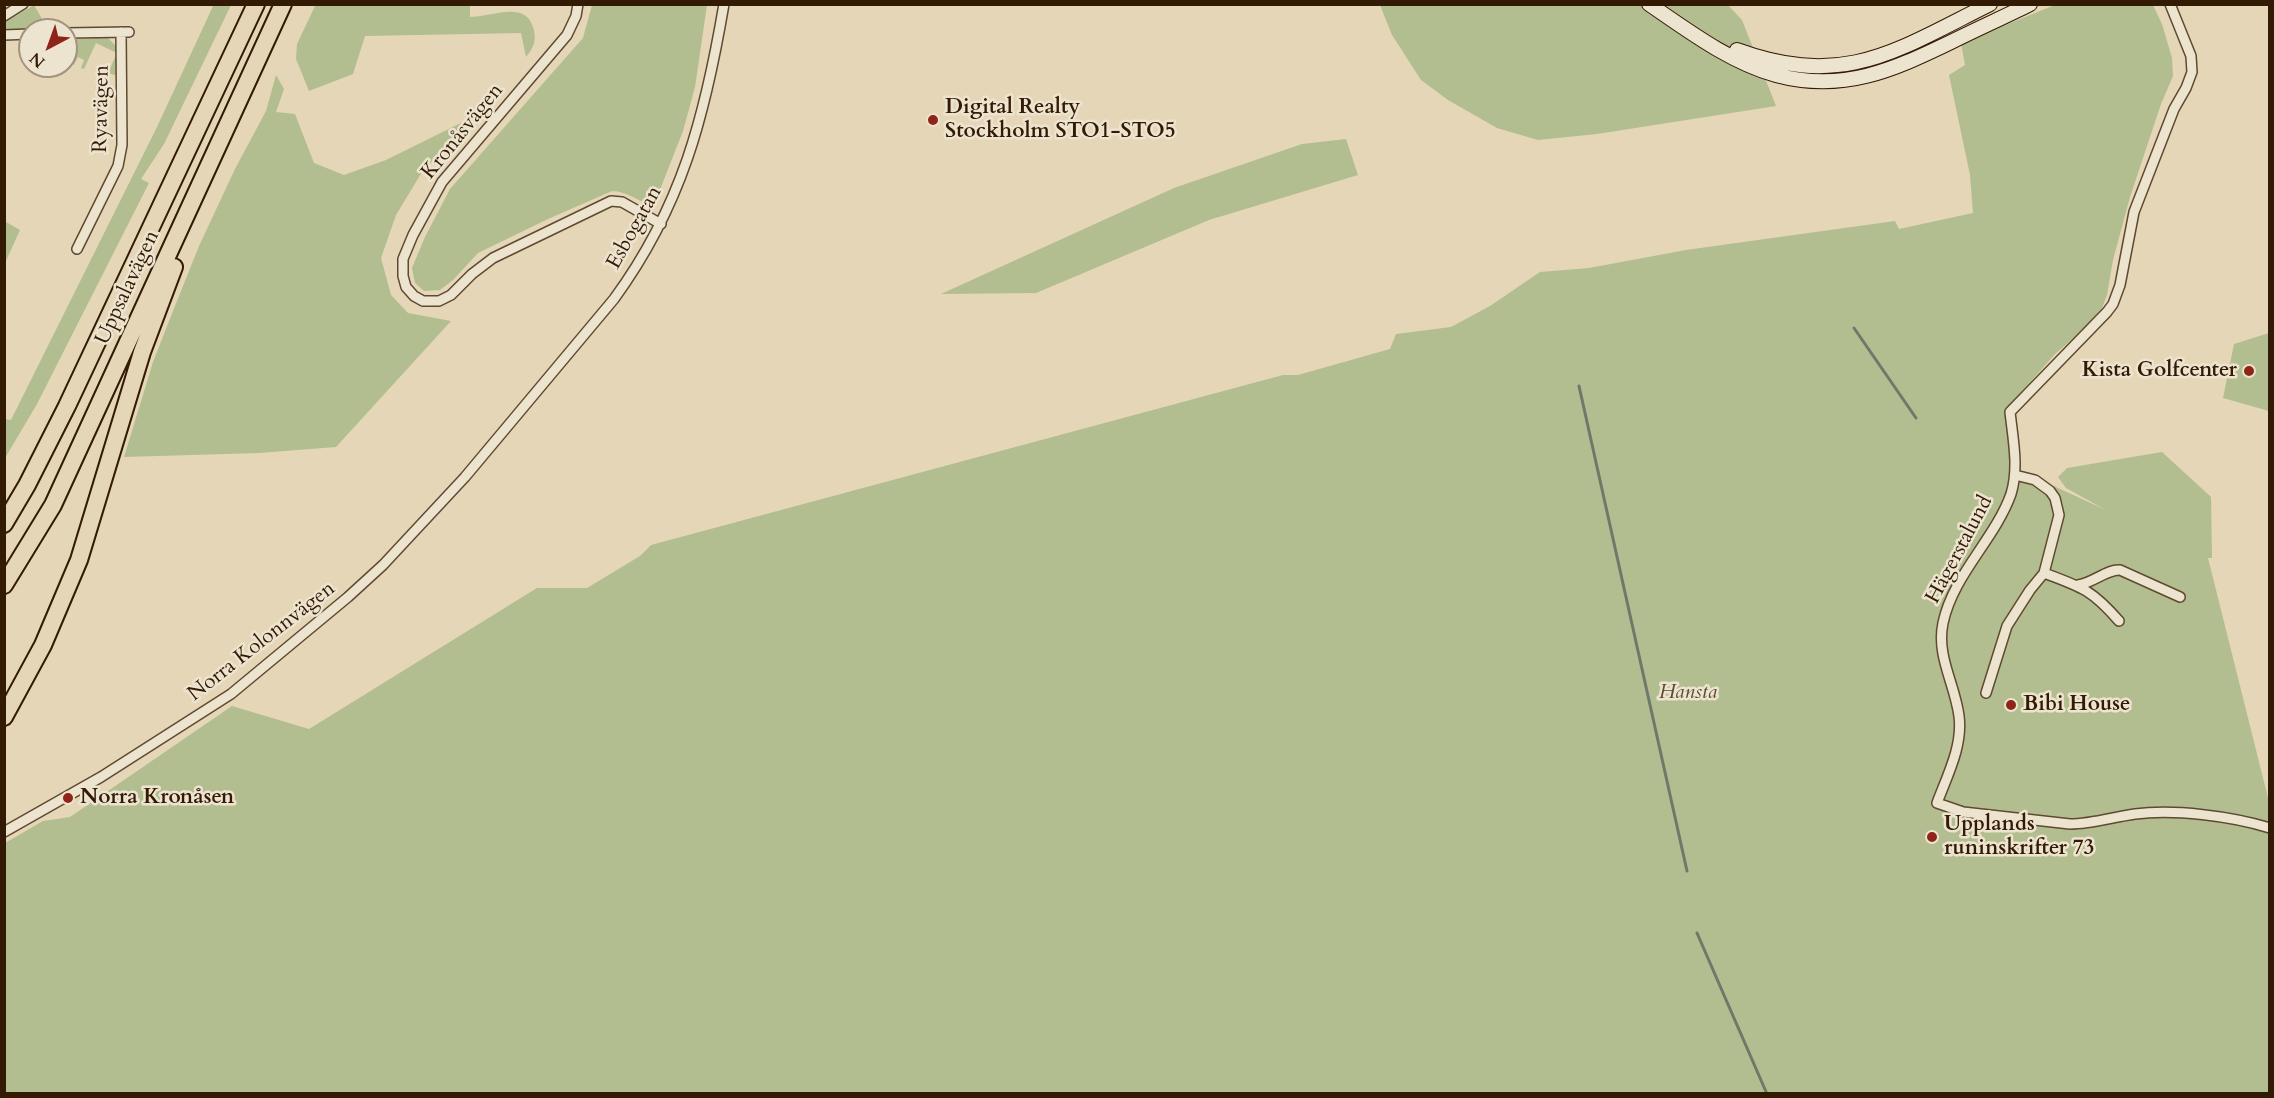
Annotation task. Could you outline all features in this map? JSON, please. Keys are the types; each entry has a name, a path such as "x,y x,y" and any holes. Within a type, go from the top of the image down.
{"highway":[{"name":"Uppsalavägen","path":"4,524 27,485 66,406 256,4"},
{"name":"Uppsalavägen","path":"4,585 53,505 283,4"},
{"path":"4,717 43,645 79,560 142,352 228,125"},
{"path":"4,504 51,426 66,406"}],"main road":[{"path":"1649,4 1701,39 1755,67 1775,75 1819,81 1859,79 1901,66 2030,4"},
{"path":"1664,4 1736,50 1766,61 1809,67 1848,65 1868,61 1905,46 1990,4"}],"street":[{"path":"4,16 23,4"},
{"name":"Kronåsvägen","path":"578,4 576,16 567,35 442,182 413,235 403,259 403,276 406,287 414,296 423,301 439,301 451,295 472,274 493,258 611,201 622,202 661,224"},
{"name":"Esbogatan","path":"503,432 614,299 632,274 661,224 677,191 697,130 708,91 724,4"},
{"name":"Hägerstalund","path":"2170,4 2191,56 2191,77 2174,109 2134,212 2120,285 2113,304 2010,412 2014,475 2011,493 2004,509 1958,586 1945,615 1941,639 1942,655 1957,707 1960,733 1958,748 1937,803 1963,812 2070,824 2084,824 2136,814 2182,814 2270,828"},
{"name":"Ryavägen","path":"77,249 118,166 122,146 125,32 78,33"},
{"name":"Norra Kolonnvägen","path":"4,832 101,777 231,694 308,632 383,565 465,477 503,432"},
{"path":"1986,693 2007,626 2044,573 2056,532 2058,507 2055,498 2035,480 2014,475"},
{"path":"2078,585 2088,584 2115,569 2180,597"},
{"path":"2044,573 2078,585 2100,599 2119,621"}],"green space":[{"path":"214,4 231,5 164,144 141,179 149,183 37,404 5,458 5,419 11,420 157,127"},
{"path":"316,4 470,5 470,17 515,12 529,19 535,40 526,57 521,33 365,36 353,74 309,91 296,59 297,44"},
{"path":"34,5 42,18 18,18 18,29 5,29 5,22"},
{"path":"592,5 707,5 695,87 683,131 654,205 612,191 478,253 453,280 440,290 424,291 415,283 412,268 450,189 583,38"},
{"path":"1380,5 1728,5 1742,20 1776,106 1597,134 1538,140 1497,128 1448,100 1421,80 1392,35"},
{"name":"Hansta","path":"2055,5 2153,5 2162,24 2172,58 2173,76 2161,104 2130,197 2102,308 2083,330 2055,354 2009,406 2018,435 2021,471 2106,510 2066,488 2058,477 2067,468 2162,452 2211,497 2212,558 2208,558 2269,802 2269,1093 4,1093 5,843 43,821 70,817 232,706 309,729 537,588 587,588 640,556 651,545 1283,375 1298,375 1390,349 1396,334 1451,327 1490,306 1540,272 1589,268 1686,250 1895,221 1899,229 1973,213 1970,175 1949,75 1965,65 1961,43"},
{"path":"107,37 117,47 117,53 96,43 84,69 81,68 84,60 78,57 78,39"},
{"path":"117,53 117,74 115,75 108,73"},
{"path":"276,75 284,89 276,112 295,114 314,163 344,175 386,160 473,117 422,172 396,215 381,258 391,295 408,313 451,321 336,447 259,453 124,457 153,362 175,306 199,246 235,169 266,111"},
{"path":"1346,139 1358,175 1209,220 1036,293 941,294 1174,188 1302,144"},
{"path":"6,222 20,230 5,263 4,227"},
{"name":"Kista Golfcenter","path":"2269,333 2269,411 2223,398 2234,344"}],"waterway":[{"path":"1854,328 1916,418"},
{"path":"1579,386 1687,871"},
{"path":"1697,933 1767,1094"}],"place":[{"name":"Digital Realty Stockholm STO1-STO5","path":"933,120"},
{"name":"Kista Golfcenter","path":"2249,371"},
{"name":"Bibi House","path":"2011,705"},
{"name":"Norra Kronåsen","path":"68,798"},
{"name":"Upplands runinskrifter 73","path":"1932,837"}]}
